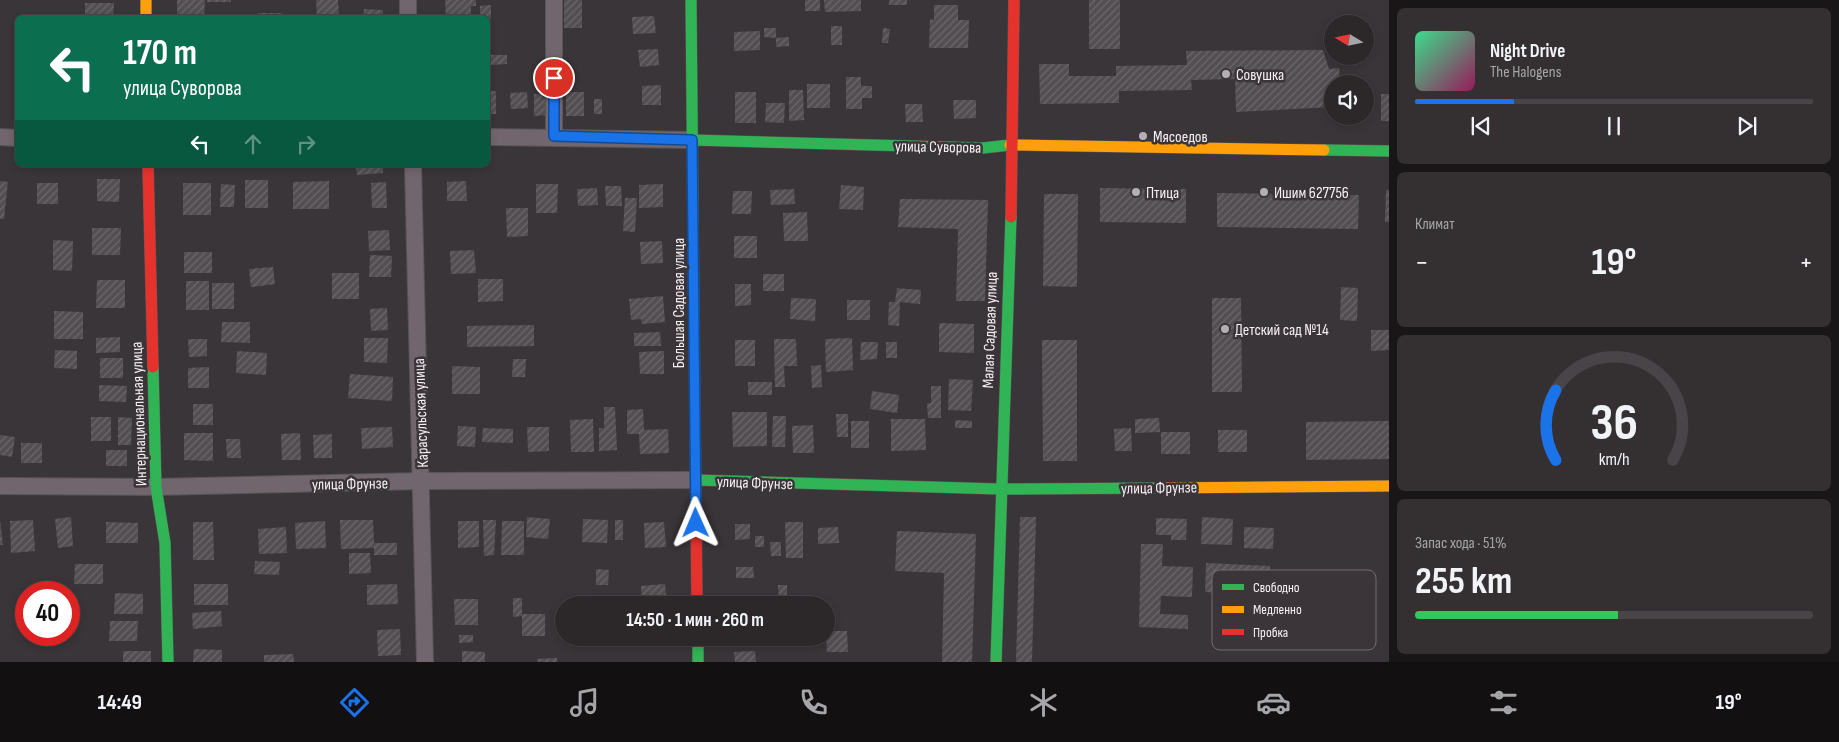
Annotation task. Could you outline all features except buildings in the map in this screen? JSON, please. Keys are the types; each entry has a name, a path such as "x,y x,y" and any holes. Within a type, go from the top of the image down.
{"street":[{"path":"146,0 146,15"},
{"path":"408,0 408,15"},
{"path":"554,0 554,136"},
{"name":"Большая Садовая улица","path":"692,0 694,480 697,596"},
{"name":"Малая Садовая улица","path":"996,662 1000,489 1013,145 1014,0"},
{"name":"улица Суворова","path":"490,137 554,136 983,148 1013,145 1389,150"},
{"path":"0,137 15,138"},
{"name":"Интернациональная улица","path":"148,167 156,487 165,543 168,662"},
{"name":"Карасульская улица","path":"413,167 425,662"},
{"name":"улица Фрунзе","path":"0,486 156,487 422,481 694,480 1000,489 1389,486"},
{"path":"698,646 698,662"}],"traffic: fast":[{"path":"691,0 694,318"},
{"path":"692,140 983,148 1010,145"},
{"path":"1324,150 1389,151"},
{"path":"996,662 1011,217"},
{"path":"153,367 156,487 165,543 168,662"},
{"path":"695,480 999,489 1162,488"},
{"path":"698,646 698,662"}],"traffic: slow":[{"path":"146,0 146,15"},
{"path":"1010,145 1324,150"},
{"path":"1162,488 1389,486"}],"traffic: jam":[{"path":"1011,217 1014,0"},
{"path":"148,167 153,367"},
{"path":"694,318 697,596"}],"place":[{"name":"Совушка","path":"1226,74"},
{"name":"Мясоедов","path":"1143,136"},
{"name":"Птица","path":"1136,192"},
{"name":"Ишим 627756","path":"1264,192"},
{"name":"Детский сад №14","path":"1225,329"}],"route":[{"path":"554,78 554,136 692,140 694,480 696,523"}]}
